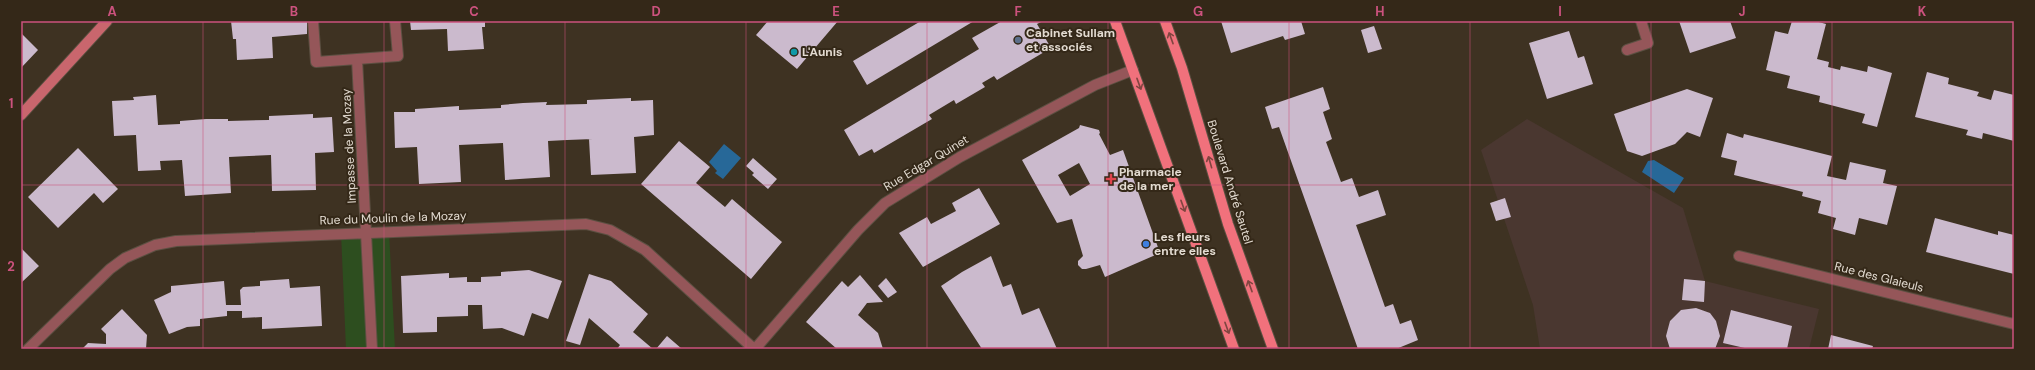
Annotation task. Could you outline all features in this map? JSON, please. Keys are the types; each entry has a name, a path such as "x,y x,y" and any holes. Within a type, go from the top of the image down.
{"main road":[{"path":"1115,21 1234,349"},
{"name":"Boulevard André Sautel","path":"1165,21 1182,68 1228,224 1273,349"}],"street":[{"path":"21,115 107,21"},
{"path":"313,21 316,62 398,56 395,21"},
{"path":"1627,50 1648,43 1641,21"},
{"name":"Impasse de la Mozay","path":"357,59 372,349"},
{"name":"Rue Edgar Quinet","path":"755,349 858,230 885,203 960,157 1000,135 1095,85 1133,70"},
{"name":"Rue du Moulin de la Mozay","path":"28,349 110,269 125,258 155,245 184,240 586,224 610,230 645,250 755,349"},
{"name":"Rue des Glaieuls","path":"1738,256 2014,324"}],"shaded area":[{"path":"1527,119 1683,208 1705,281 1819,309 1809,349 1540,349 1533,305 1481,150"}],"green space":[{"path":"389,231 395,349 346,349 341,233"}],"water":[{"path":"724,144 741,158 723,179 715,173 717,171 709,162"},
{"path":"1654,160 1684,178 1674,193 1642,172 1648,161"}],"building":[{"path":"231,21 307,21 307,34 272,37 273,58 237,60 236,39 233,39"},
{"path":"410,21 485,21 485,27 482,27 484,49 448,51 447,29 411,30"},
{"name":"L'Aunis","path":"768,21 838,21 797,69 756,35"},
{"path":"921,21 974,21 867,85 853,61"},
{"path":"1002,21 1043,21 1037,24 1051,48 997,80 994,76 982,83 985,87 956,104 954,100 929,115 932,119 874,153 872,149 859,156 844,130 979,49 972,38"},
{"path":"1221,21 1301,21 1305,34 1285,40 1283,36 1231,53"},
{"path":"1679,21 1730,21 1736,38 1690,53"},
{"path":"1792,21 1815,21 1826,24 1817,59 1829,62 1828,67 1840,70 1841,66 1867,72 1868,66 1892,73 1877,127 1862,123 1865,114 1819,102 1820,96 1787,88 1790,76 1766,70 1775,31 1788,34"},
{"path":"1374,26 1382,49 1368,53 1361,30"},
{"path":"1569,31 1578,58 1584,56 1593,84 1547,99 1529,43"},
{"path":"21,33 38,50 21,68"},
{"path":"1927,72 1949,78 1948,84 1979,92 1977,96 1991,100 1994,90 2014,95 2014,141 1983,133 1982,139 1966,135 1968,130 1915,117"},
{"path":"1323,87 1330,109 1323,112 1332,139 1326,142 1341,182 1352,178 1359,197 1378,190 1386,215 1356,225 1385,307 1393,304 1400,324 1411,320 1418,340 1396,349 1358,349 1279,127 1272,129 1265,107"},
{"path":"1687,89 1713,98 1700,137 1687,132 1675,144 1642,156 1627,151 1614,114"},
{"path":"156,95 158,125 180,124 180,121 206,119 228,119 228,121 269,120 269,116 313,114 313,118 332,117 334,152 315,153 316,190 272,191 271,155 249,156 229,157 231,193 185,196 182,160 160,161 161,170 138,171 136,135 114,136 112,101 134,100 133,97"},
{"path":"631,98 631,101 653,100 654,135 634,137 636,173 591,175 589,139 548,141 550,177 505,180 503,143 459,145 461,182 419,184 417,147 395,148 394,112 415,112 415,109 459,106 459,110 501,108 501,105 547,102 546,105 587,104 587,100"},
{"path":"1080,125 1099,130 1099,134 1110,155 1123,150 1160,253 1105,277 1100,265 1082,269 1078,265 1078,261 1083,256 1072,219 1057,223 1022,160 1079,128","holes":["1079,163 1090,184 1070,196 1058,175"]},
{"path":"1727,133 1743,138 1744,134 1832,156 1827,176 1846,180 1850,162 1886,170 1883,183 1897,186 1887,225 1859,218 1855,235 1833,229 1836,218 1818,213 1821,201 1802,196 1803,192 1734,175 1737,161 1721,157"},
{"path":"679,141 710,167 696,183 725,207 732,199 782,242 751,279 641,184"},
{"path":"78,148 118,189 103,203 94,193 58,228 28,197"},
{"path":"753,158 777,179 768,189 752,175 754,173 746,166"},
{"path":"979,188 1000,224 923,267 899,233 927,217 931,224 956,211 952,203"},
{"path":"1505,198 1511,217 1496,221 1490,203"},
{"path":"1935,218 1998,235 1998,231 2014,235 2014,274 1926,252"},
{"path":"21,248 39,266 21,283"},
{"path":"991,256 1003,287 1011,284 1022,315 1039,308 1057,349 982,349 941,286 962,272"},
{"path":"529,270 562,281 548,319 532,313 524,336 502,328 483,329 482,305 468,305 468,316 437,317 437,332 403,333 401,276 449,273 449,278 467,277 467,282 481,282 481,277 501,276 501,272"},
{"path":"589,274 611,281 648,314 633,332 653,349 617,349 620,345 589,318 580,345 566,341"},
{"path":"860,275 883,302 867,303 858,315 878,333 883,349 837,349 806,322 842,281 848,287"},
{"path":"886,278 897,292 888,298 878,286"},
{"path":"289,279 290,288 320,286 322,326 262,329 262,317 242,318 242,311 227,311 227,316 200,319 200,326 187,327 169,334 154,300 171,292 171,286 224,281 226,305 241,305 240,290 243,287 260,286 260,281"},
{"path":"1684,279 1705,281 1704,302 1682,300"},
{"path":"1696,308 1710,313 1716,321 1720,336 1715,349 1670,349 1666,336 1670,321 1681,310"},
{"path":"122,309 147,335 146,349 82,349 88,343 106,344 106,334 101,329"},
{"path":"1731,310 1792,326 1787,349 1749,349 1723,343"},
{"path":"1831,335 1873,346 1872,349 1828,349"},
{"path":"667,336 682,349 656,349"}],"place":[{"name":"Cabinet Sullam et associés","path":"1018,40"},
{"name":"L'Aunis","path":"794,52"},
{"name":"Pharmacie de la mer","path":"1111,179"},
{"name":"Les fleurs entre elles","path":"1146,244"}]}
